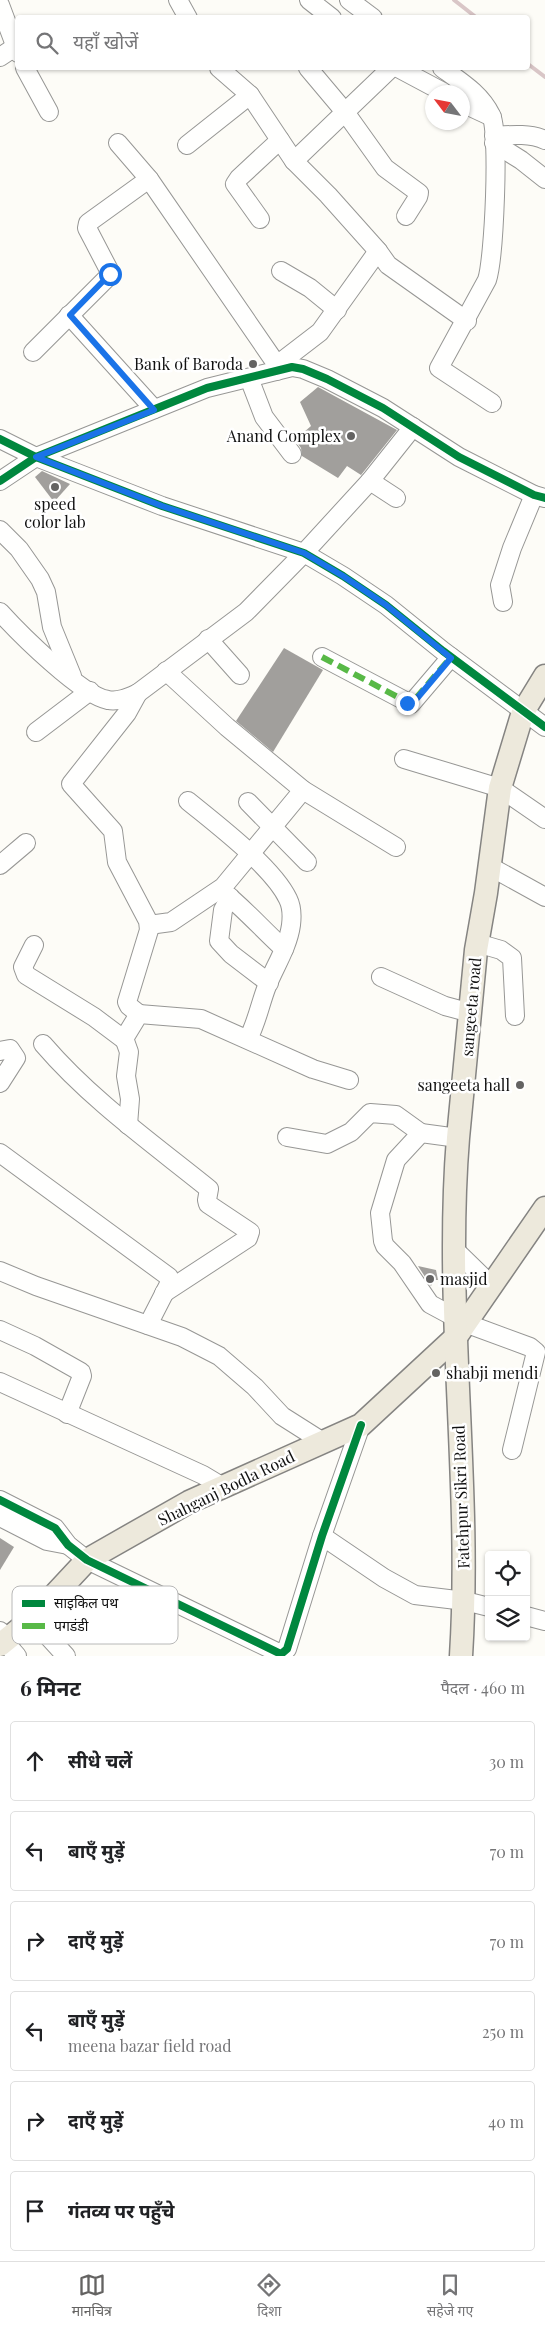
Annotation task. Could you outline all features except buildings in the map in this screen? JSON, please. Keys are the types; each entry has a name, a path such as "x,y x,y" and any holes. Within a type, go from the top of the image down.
{"main road":[{"name":"sangeeta road","path":"459,1326 456,1251 456,1170 477,943 500,788 523,712 545,676"},
{"name":"Shahganj Bodla Road","path":"63,1586 87,1560 189,1502 361,1425 459,1326 492,1285 545,1208"},
{"name":"Fatehpur Sikri Road","path":"459,1326 465,1601 461,1656"}],"street":[{"path":"178,0 186,15"},
{"path":"309,0 328,15"},
{"path":"350,0 368,15"},
{"path":"0,5 15,47"},
{"path":"0,57 15,50"},
{"path":"26,70 49,112"},
{"path":"229,70 250,94 294,161 378,251 388,265 402,277 467,321"},
{"path":"310,70 345,112 385,168 418,193 418,197 406,216"},
{"path":"294,161 389,70"},
{"path":"402,70 430,85"},
{"path":"445,70 477,93 492,117 494,140 494,214 490,268 487,280 440,369 492,403"},
{"path":"187,145 250,94"},
{"path":"470,107 492,117"},
{"path":"494,140 515,135 538,137 545,140"},
{"path":"260,219 235,184 280,140"},
{"path":"494,140 545,179"},
{"path":"118,142 149,179 277,368"},
{"path":"33,352 110,274 87,228 88,223 149,179"},
{"path":"277,368 320,332 378,251"},
{"path":"281,271 310,288 337,310"},
{"path":"70,315 154,410"},
{"path":"0,481 36,457 207,388 249,378 277,368 292,367 303,369 327,379 413,427 459,457 539,497 512,548 500,586 503,602"},
{"path":"249,378 264,417 292,454"},
{"path":"0,612 15,628 74,680 102,699 115,701 138,693 246,612 304,553 370,481 413,427"},
{"path":"0,439 36,457 162,506 304,553 386,605 451,658 545,727"},
{"path":"370,481 396,498"},
{"path":"0,530 18,549 40,579 46,592 52,627 74,680"},
{"path":"208,639 240,674"},
{"path":"322,657 411,704 451,658"},
{"path":"166,671 226,727 303,790 396,847"},
{"path":"36,732 90,691"},
{"path":"138,693 127,713 71,784 113,831 118,862 149,925 127,1002 129,1006 140,1014 201,1019 312,1069 349,1080"},
{"path":"404,759 500,788 545,819"},
{"path":"268,983 231,954 219,941 225,893 250,855 303,790"},
{"path":"188,801 250,855 277,882 289,901 291,927 284,949 268,983 258,1018 248,1039"},
{"path":"248,802 307,862"},
{"path":"0,865 26,843"},
{"path":"489,866 545,897"},
{"path":"149,925 171,922 212,892 225,893 255,918 259,926 284,949"},
{"path":"477,943 501,950 512,958 515,1016"},
{"path":"34,945 23,967 26,975 124,1038 129,1052 126,1076 130,1099 128,1125"},
{"path":"381,977 445,1006 471,1013"},
{"path":"124,1038 140,1014"},
{"path":"43,1044 63,1067 128,1125 209,1188 208,1204 251,1233 248,1238 164,1293"},
{"path":"0,1051 10,1049 16,1058 0,1083"},
{"path":"287,1137 326,1144 351,1132 370,1113 396,1115 421,1133 458,1138"},
{"path":"421,1133 396,1160 380,1212 383,1241 385,1246 402,1263 430,1304 459,1326 530,1347 536,1352 512,1450"},
{"path":"0,1153 170,1277 170,1282 148,1325"},
{"path":"456,1251 492,1285"},
{"path":"0,1271 36,1286 182,1337 219,1356 255,1387 282,1416 323,1442"},
{"path":"0,1330 35,1346 82,1372 67,1414"},
{"path":"0,1382 222,1486"},
{"path":"178,1604 281,1654 287,1649 322,1536 361,1425"},
{"path":"0,1500 55,1528 68,1545 87,1560 141,1586"},
{"path":"0,1518 47,1541 68,1545"},
{"path":"322,1536 384,1578 415,1595 465,1601 485,1606"},
{"path":"530,1617 545,1621"},
{"path":"55,1644 66,1656"}],"railway":[{"path":"454,0 473,15"},
{"path":"530,66 545,77"}],"marked path":[{"path":"322,657 411,704 451,657"}],"cycle path":[{"path":"0,481 36,457 207,388 292,367 303,369 327,379 383,408 459,457 534,495 545,498"},
{"path":"0,439 36,457 162,506 304,553 386,605 443,651 545,727"},
{"path":"178,1604 281,1654 287,1649 322,1536 361,1425"},
{"path":"0,1500 55,1528 68,1545 87,1560 141,1586"}],"place":[{"name":"Bank of Baroda","path":"253,364"},
{"name":"Anand Complex","path":"351,436"},
{"name":"speed color lab","path":"55,487"},
{"name":"sangeeta hall","path":"520,1085"},
{"name":"masjid","path":"430,1279"},
{"name":"shabji mendi","path":"436,1373"}],"route":[{"path":"110,274 70,315 154,410 36,457 162,506 304,553 343,576 386,605 451,658 414,702 411,704 407,703"}]}
